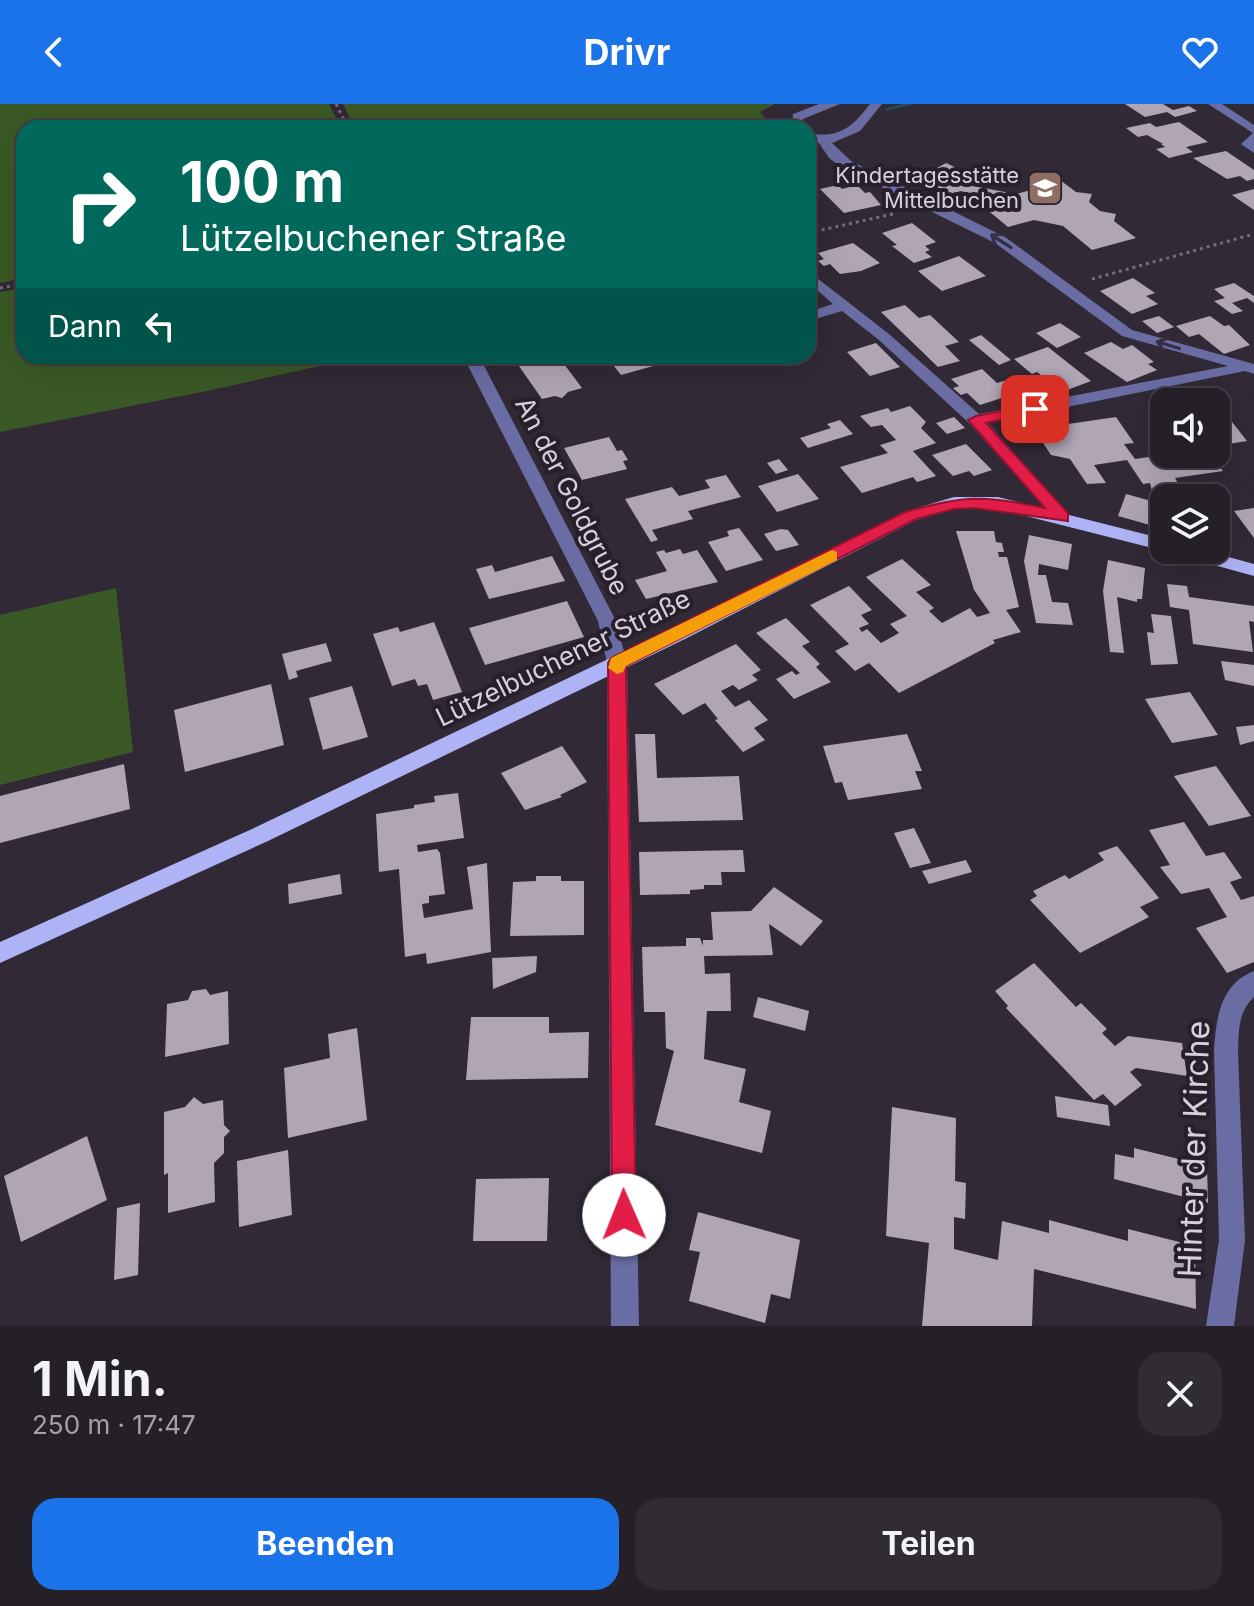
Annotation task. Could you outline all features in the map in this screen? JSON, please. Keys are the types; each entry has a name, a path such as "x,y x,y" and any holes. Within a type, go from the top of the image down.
{"main road":[{"name":"Lützelbuchener Straße","path":"0,953 260,835 617,663 910,516 954,503 998,503 1150,541"},
{"path":"1230,564 1254,570"}],"street":[{"path":"797,120 802,113 834,104"},
{"path":"816,138 844,137 857,130 876,104"},
{"path":"1214,104 1254,130"},
{"path":"1254,137 1247,144 1254,149"},
{"path":"816,139 846,164 1000,240 1127,333 1248,369"},
{"path":"816,282 884,337 976,420 1062,517"},
{"path":"816,315 844,306"},
{"name":"An der Goldgrube","path":"475,364 607,621 617,663 625,1326"},
{"path":"976,420 1248,369"},
{"name":"Hinter der Kirche","path":"1220,1326 1232,1240 1226,1051 1228,1020 1235,999 1254,982"}],"path":[{"path":"816,231 934,205"},
{"path":"1064,287 1254,234"}],"green space":[{"path":"0,104 329,104 337,120 16,120 16,280 0,283"},
{"path":"343,104 775,104 760,112 767,120 351,120"},
{"path":"16,289 16,364 329,364 0,432 0,292"},
{"path":"116,588 133,752 0,785 0,615"}],"building":[{"path":"1125,104 1163,104 1173,110 1189,106 1197,111 1175,117 1167,112 1145,117"},
{"path":"1179,122 1208,142 1186,147 1193,152 1169,158 1156,149 1165,147 1163,144 1147,135 1138,137 1126,128 1150,123 1156,127"},
{"path":"1226,151 1254,170 1254,179 1247,181 1240,176 1227,179 1193,158"},
{"path":"946,163 980,179 967,185 1016,194 1031,190 1032,183 1048,186 1060,180 1076,192 1092,194 1089,202 1100,211 1116,214 1114,221 1136,238 1092,250 1063,226 1034,220 1008,227 979,203 998,198 960,191 947,197 913,181"},
{"path":"838,185 842,189 857,185 865,193 870,192 881,205 844,213 820,189"},
{"path":"1254,189 1254,210 1232,195"},
{"path":"912,223 936,242 925,246 930,250 925,252 932,257 914,263 892,246 897,245 882,233"},
{"path":"853,243 880,263 861,271 840,274 830,264 824,266 818,261 824,259 818,253"},
{"path":"959,256 986,276 942,291 918,271"},
{"path":"1133,278 1155,293 1146,296 1158,304 1132,314 1100,291"},
{"path":"1234,283 1254,296 1254,303 1247,298 1232,303 1243,311 1232,314 1214,301 1225,298 1214,289"},
{"path":"905,305 919,318 930,315 959,342 945,346 960,361 938,367 881,312"},
{"path":"1159,316 1174,327 1157,333 1142,321"},
{"path":"1210,316 1224,326 1229,325 1250,345 1224,354 1199,334 1189,337 1176,326"},
{"path":"1060,323 1081,337 1057,348 1036,333"},
{"path":"981,335 1011,360 999,365 969,340"},
{"path":"1111,342 1123,349 1132,345 1154,362 1148,364 1157,370 1127,382 1084,353"},
{"path":"876,343 900,367 870,376 847,352"},
{"path":"1048,347 1091,381 1062,392 1014,359"},
{"path":"518,364 564,364 582,388 568,392 562,398 542,399"},
{"path":"612,364 660,364 621,375"},
{"path":"982,369 997,383 1007,380 1020,392 980,405 967,393 961,395 953,388 959,386 951,379"},
{"path":"910,406 926,422 921,428 936,443 913,451 936,476 917,482 913,477 862,493 840,467 888,453 880,445 896,440 882,425 871,427 860,416"},
{"path":"954,417 965,428 947,434 936,423"},
{"path":"1116,417 1134,443 1124,444 1135,459 1150,457 1150,468 1221,468 1223,471 1175,478 1178,484 1143,484 1127,460 1094,465 1106,483 1087,484 1070,459 1051,455 1034,429"},
{"path":"1230,419 1247,441 1230,444"},
{"path":"840,420 853,434 808,448 800,438 831,428 827,424"},
{"path":"609,437 617,451 622,450 628,460 623,461 627,469 582,480 564,448"},
{"path":"966,444 992,470 974,476 969,471 953,476 932,455"},
{"path":"779,459 788,470 776,474 767,463"},
{"path":"798,474 819,499 777,512 758,486"},
{"path":"726,475 741,497 688,511 693,519 652,530 658,540 651,542 625,499 672,487 679,496 710,488 705,480"},
{"path":"1126,494 1150,501 1150,525 1118,516"},
{"path":"1254,508 1254,538 1234,511"},
{"path":"739,528 763,560 726,571 708,542 729,536 727,531"},
{"path":"788,530 799,545 776,551 764,534"},
{"path":"956,531 994,531 996,542 1002,543 1004,552 998,552 999,557 1007,557 1019,607 1006,610 1021,632 993,640 995,643 899,693 869,663 855,671 835,651 849,644 810,605 849,586 872,610 861,615 869,624 859,628 862,632 867,629 881,643 899,633 890,624 907,616 866,577 902,559 931,585 916,592 934,608 929,611 942,623 970,608 977,617 990,613 974,590"},
{"path":"1029,535 1072,544 1068,570 1039,564 1038,575 1046,575 1052,602 1068,603 1073,625 1036,623 1024,561"},
{"path":"680,549 683,554 697,550 718,582 646,599 635,580 667,571 656,552"},
{"path":"552,556 565,581 489,599 476,569 492,565 495,572"},
{"path":"1108,560 1145,568 1142,599 1137,599 1137,602 1117,597 1124,653 1110,652 1103,591"},
{"path":"1167,584 1187,586 1189,597 1254,606 1254,622 1249,621 1253,652 1193,644 1189,610 1170,607"},
{"path":"567,601 584,637 485,665 469,628"},
{"path":"1151,614 1171,616 1178,664 1151,665 1147,632 1154,633"},
{"path":"786,618 810,642 802,646 820,664 816,667 831,682 794,699 776,679 792,671 796,675 800,673 756,633"},
{"path":"434,622 462,692 433,700 427,684 418,686 415,679 392,686 373,634 398,627 400,632"},
{"path":"326,643 332,661 296,671 298,677 289,680 282,654"},
{"path":"736,644 761,670 752,675 758,680 739,690 733,685 721,691 735,707 749,700 768,720 754,728 765,740 743,752 715,720 718,719 705,703 683,715 654,684"},
{"path":"1221,661 1254,665 1254,686 1225,680"},
{"path":"271,684 284,745 185,772 174,710"},
{"path":"352,686 368,737 323,750 309,698"},
{"path":"1190,692 1218,735 1172,743 1145,699"},
{"path":"1254,725 1254,741 1240,745 1236,727"},
{"path":"635,734 655,734 657,778 739,776 743,820 639,822"},
{"path":"907,734 922,771 915,771 922,789 848,800 842,782 835,783 823,746"},
{"path":"562,746 587,782 560,795 562,797 525,810 501,773"},
{"path":"124,764 130,809 0,843 0,796"},
{"path":"1216,766 1251,816 1209,826 1174,776"},
{"path":"458,793 464,838 417,845 418,852 437,849 440,853 445,894 429,896 429,903 422,904 424,918 473,909 467,867 487,863 491,952 427,964 426,953 405,957 399,869 379,872 376,814 414,808 414,805 435,802 434,796"},
{"path":"1184,822 1206,856 1224,852 1242,878 1230,882 1241,900 1254,896 1254,962 1227,973 1196,928 1227,917 1209,888 1181,894 1160,867 1170,865 1149,830"},
{"path":"914,828 931,863 910,868 894,833"},
{"path":"1117,846 1159,898 1140,907 1149,917 1080,953 1030,900 1037,896 1033,891 1065,875 1069,879 1104,860 1098,853"},
{"path":"743,850 745,872 721,872 722,885 704,885 704,889 690,890 690,894 640,895 639,852"},
{"path":"966,860 972,872 929,884 922,871"},
{"path":"340,874 342,894 289,904 288,884"},
{"path":"536,876 561,876 561,881 584,881 584,935 510,936 513,882 536,881"},
{"path":"774,887 823,921 801,946 769,924 773,955 704,956 705,974 730,973 731,1011 707,1011 704,1059 746,1069 739,1102 771,1111 762,1153 655,1125 674,1051 666,1048 665,1012 644,1012 642,947 686,946 686,938 700,938 703,946 703,940 713,940 711,912 751,911"},
{"path":"537,956 536,972 493,989 492,958"},
{"path":"1034,963 1076,1007 1081,1003 1107,1029 1102,1033 1115,1046 1128,1036 1182,1043 1187,1076 1136,1068 1130,1072 1142,1085 1115,1106 1103,1094 1094,1100 1006,1008 1008,1006 995,991"},
{"path":"206,989 210,995 228,991 229,1044 165,1057 167,1004 188,1000 192,991"},
{"path":"758,997 809,1011 805,1031 753,1017"},
{"path":"471,1017 549,1017 549,1033 589,1032 588,1078 466,1080"},
{"path":"357,1028 367,1120 288,1138 284,1068 330,1058 328,1034"},
{"path":"1055,1096 1108,1105 1110,1126 1057,1117"},
{"path":"194,1097 203,1104 223,1100 224,1125 230,1131 224,1137 224,1153 214,1163 215,1202 168,1213 168,1173 164,1175 164,1112 185,1107"},
{"path":"892,1107 956,1118 955,1181 966,1183 965,1219 954,1217 954,1249 998,1260 1002,1221 1049,1233 1049,1220 1128,1241 1128,1229 1195,1246 1196,1309 1034,1269 1032,1326 922,1326 929,1243 886,1236"},
{"path":"87,1136 107,1200 21,1242 4,1176"},
{"path":"1134,1148 1207,1166 1208,1203 1114,1179 1115,1154 1134,1158"},
{"path":"288,1150 292,1215 239,1227 237,1161"},
{"path":"549,1178 547,1241 473,1241 476,1179"},
{"path":"140,1203 138,1275 114,1280 117,1208"},
{"path":"698,1212 800,1240 790,1299 771,1294 765,1323 689,1301 700,1252 689,1250"}],"waterway":[{"path":"887,109 912,104"}],"slow traffic":[{"path":"617,668 617,663 832,556"}],"place":[{"name":"Kindertagesstätte Mittelbuchen","path":"1045,188"}],"route":[{"path":"624,1215 617,663 910,516 934,508 954,503 998,503 1062,517 976,420 1035,409"}]}
